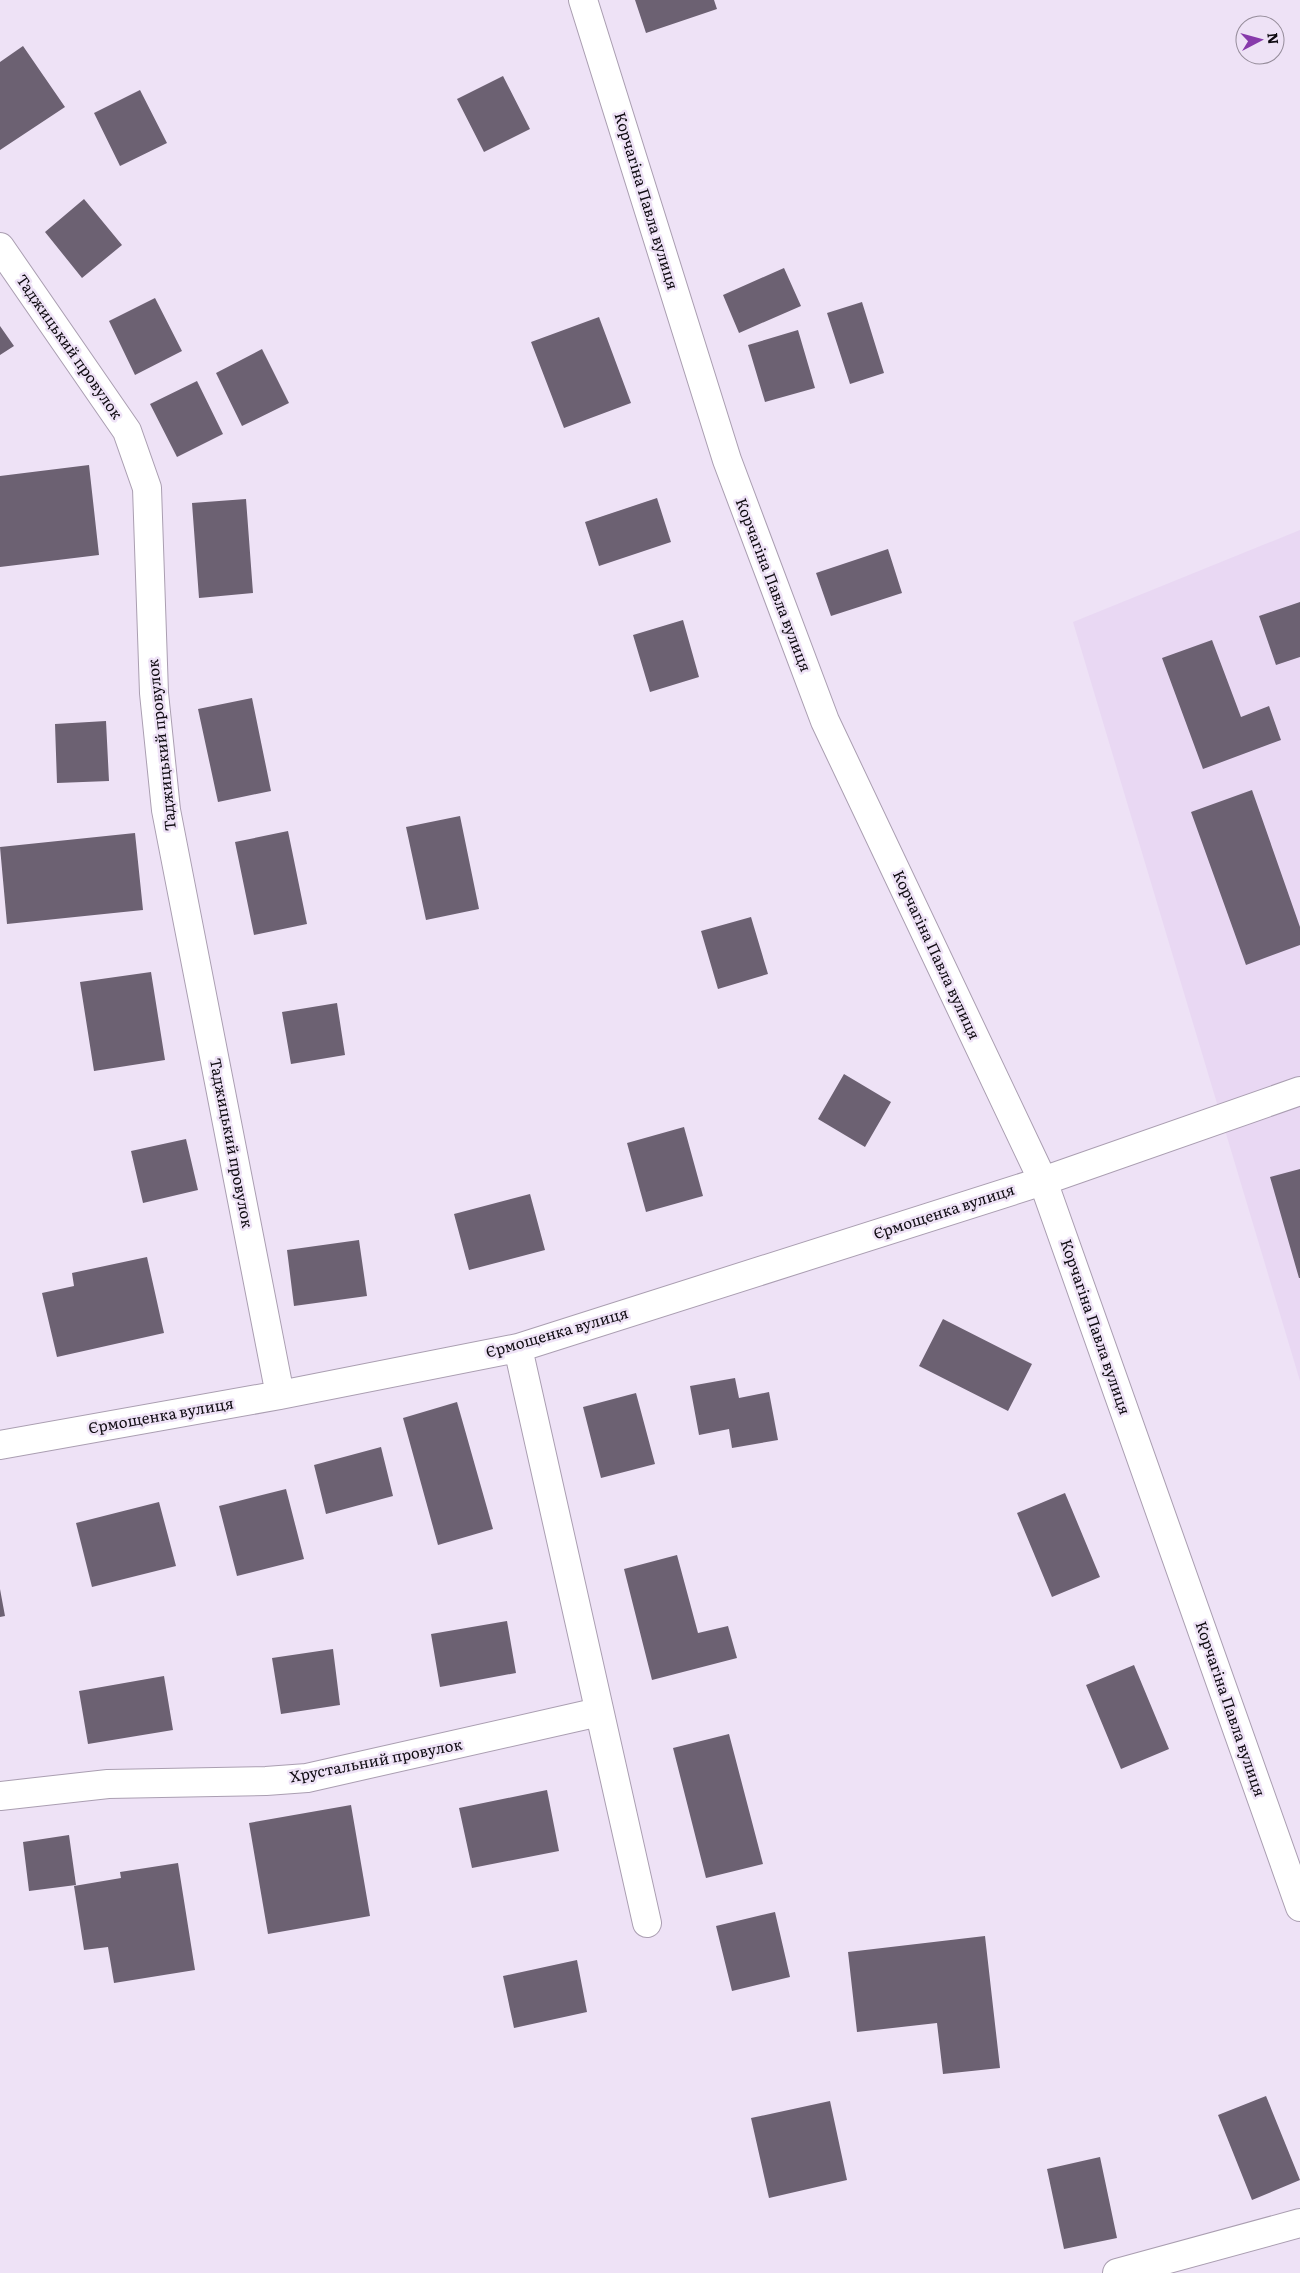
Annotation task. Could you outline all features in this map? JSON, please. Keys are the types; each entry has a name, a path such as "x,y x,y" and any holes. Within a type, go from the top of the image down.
{"street":[{"name":"Корчагіна Павла вулиця","path":"583,0 726,460 825,720 1043,1181 1300,1907"},
{"name":"Таджицький провулок","path":"0,247 127,431 147,488 154,693 166,810 280,1395"},
{"name":"Єрмощенка вулиця","path":"0,1445 280,1395 518,1348 1043,1181 1300,1091"},
{"path":"518,1348 647,1923"},
{"name":"Хрустальний провулок","path":"0,1796 108,1784 266,1781 307,1778 599,1712"},
{"path":"1118,2273 1300,2223"}],"shaded area":[{"path":"1300,530 1300,1381 1073,622"}],"building":[{"path":"635,0 714,0 717,9 646,33"},
{"path":"23,46 65,107 0,150 0,62"},
{"path":"503,76 530,129 484,152 457,99"},
{"path":"140,90 167,143 120,166 94,113"},
{"path":"84,199 122,245 82,278 45,232"},
{"path":"784,268 801,306 739,333 723,295"},
{"path":"155,298 182,351 135,375 109,321"},
{"path":"862,302 884,373 850,384 827,313"},
{"path":"599,317 631,403 564,428 531,342"},
{"path":"0,326 14,346 0,355"},
{"path":"798,330 815,388 765,402 748,345"},
{"path":"262,349 289,403 242,426 216,373"},
{"path":"197,381 223,434 177,457 150,404"},
{"path":"89,465 99,555 0,567 0,476"},
{"path":"657,498 671,542 599,566 585,522"},
{"path":"246,499 253,593 199,598 192,503"},
{"path":"888,549 902,593 831,616 816,573"},
{"path":"1300,602 1300,657 1276,665 1259,616"},
{"path":"683,620 699,677 650,692 633,635"},
{"path":"1212,640 1241,717 1269,706 1281,740 1203,769 1162,658"},
{"path":"252,698 271,791 218,802 198,709"},
{"path":"106,721 109,781 57,783 55,724"},
{"path":"1252,790 1300,927 1300,945 1246,965 1191,812"},
{"path":"460,816 479,909 426,920 406,827"},
{"path":"288,831 307,924 254,935 235,842"},
{"path":"135,833 143,910 7,924 0,847"},
{"path":"751,917 768,974 718,989 701,931"},
{"path":"151,972 165,1060 94,1071 80,982"},
{"path":"337,1003 345,1055 291,1064 282,1012"},
{"path":"844,1074 891,1102 865,1147 818,1119"},
{"path":"684,1127 703,1196 646,1212 627,1143"},
{"path":"186,1139 198,1190 143,1203 131,1151"},
{"path":"1300,1169 1300,1278 1299,1278 1270,1177"},
{"path":"530,1194 545,1250 469,1270 454,1214"},
{"path":"359,1240 367,1296 294,1306 287,1250"},
{"path":"147,1257 164,1333 57,1357 42,1293 74,1286 72,1273"},
{"path":"943,1319 1032,1364 1008,1411 919,1366"},
{"path":"735,1378 739,1398 769,1392 778,1440 732,1448 729,1429 699,1435 690,1386"},
{"path":"636,1393 655,1464 601,1478 583,1407"},
{"path":"457,1402 493,1529 438,1545 403,1418"},
{"path":"381,1447 393,1496 326,1514 314,1465"},
{"path":"286,1489 304,1559 237,1576 219,1506"},
{"path":"1065,1493 1100,1577 1052,1597 1017,1513"},
{"path":"159,1502 176,1566 92,1587 76,1523"},
{"path":"677,1555 698,1633 728,1626 737,1658 652,1680 624,1569"},
{"path":"0,1589 5,1616 0,1617"},
{"path":"507,1621 516,1673 440,1687 431,1634"},
{"path":"333,1649 340,1705 281,1714 272,1658"},
{"path":"1134,1665 1169,1749 1121,1769 1086,1685"},
{"path":"164,1676 173,1730 88,1744 79,1691"},
{"path":"729,1734 763,1864 706,1878 673,1748"},
{"path":"547,1790 559,1851 472,1868 459,1808"},
{"path":"351,1805 370,1916 268,1934 249,1823"},
{"path":"69,1835 76,1885 29,1891 23,1842"},
{"path":"178,1863 195,1970 114,1983 108,1947 84,1950 74,1886 121,1878 120,1872"},
{"path":"775,1912 790,1977 732,1991 716,1926"},
{"path":"985,1936 1000,2068 943,2074 937,2023 857,2032 848,1952"},
{"path":"577,1960 587,2012 514,2028 503,1976"},
{"path":"1266,2096 1300,2180 1252,2200 1218,2115"},
{"path":"830,2101 847,2180 769,2198 751,2118"},
{"path":"1100,2157 1117,2238 1064,2249 1047,2169"}]}
